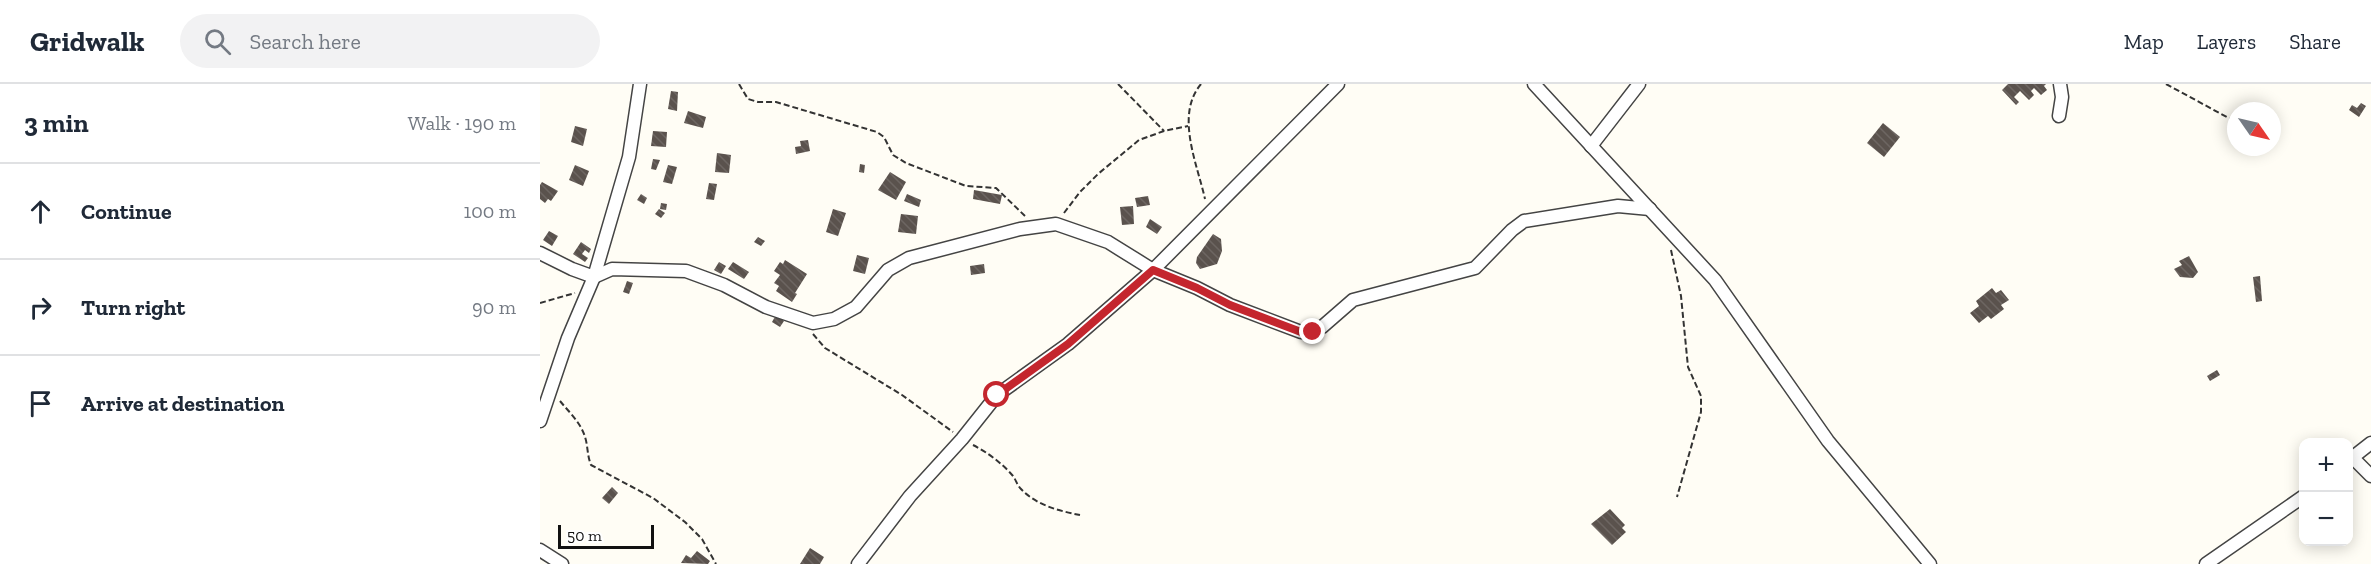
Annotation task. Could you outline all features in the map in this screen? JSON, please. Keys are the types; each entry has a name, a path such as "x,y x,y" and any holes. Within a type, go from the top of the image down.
{"street":[{"path":"540,421 568,338 594,277 629,157 641,84"},
{"path":"1534,84 1715,280 1828,441 1930,564"},
{"path":"1591,146 1639,84"},
{"path":"2059,116 2062,98 2060,84"},
{"path":"858,564 910,496 962,439 997,395 1068,344 1153,270 1334,85"},
{"path":"540,253 594,277 612,269 686,271 724,285 766,308 813,323 834,319 856,307 888,270 909,258 1056,224 1108,242 1153,270 1197,288 1230,305 1301,332 1313,332 1353,300 1475,268 1512,230 1524,222 1618,206 1650,209"},
{"path":"2353,457 2371,442"},
{"path":"2353,462 2371,476"},
{"path":"2206,564 2299,499"},
{"path":"540,550 562,564"}],"path":[{"path":"739,84 748,99 758,102 776,102 877,132 884,137 893,155 906,164 966,186 996,188 1036,227"},
{"path":"1118,84 1164,131"},
{"path":"1202,84 1189,104 1188,126 1208,212"},
{"path":"2166,84 2227,117"},
{"path":"1056,224 1080,192 1139,140 1188,126"},
{"path":"1670,245 1681,296 1688,366 1701,396 1701,412 1677,497"},
{"path":"540,303 589,289"},
{"path":"799,319 825,348 902,395 962,439 985,451 1013,476 1021,489 1052,509 1080,516"},
{"path":"551,390 580,425 586,439 586,453 591,465 653,498 685,522 702,539 716,564"}],"building":[{"path":"2008,84 2046,84 2044,86 2047,90 2041,95 2034,88 2031,91 2034,95 2029,100 2020,91 2014,97 2019,102 2016,105 2002,90"},
{"path":"671,91 678,92 677,111 668,109"},
{"path":"2361,103 2366,106 2359,117 2349,110 2352,105 2357,108"},
{"path":"688,111 706,117 703,128 684,123"},
{"path":"1883,123 1900,137 1884,157 1867,143"},
{"path":"575,126 587,129 583,146 571,142"},
{"path":"653,131 667,132 666,147 651,146"},
{"path":"808,140 810,151 796,154 795,147 801,146 800,141"},
{"path":"717,153 731,155 729,173 715,172"},
{"path":"653,159 660,160 656,170 651,169"},
{"path":"860,164 865,165 864,173 859,172"},
{"path":"575,165 589,171 583,186 569,180"},
{"path":"668,165 677,167 672,184 663,182"},
{"path":"890,172 906,182 896,200 878,190"},
{"path":"542,182 558,191 551,201 548,199 545,203 540,199"},
{"path":"709,183 717,184 714,200 706,199"},
{"path":"974,190 1002,195 1000,204 973,199"},
{"path":"641,194 647,198 644,204 637,200"},
{"path":"907,194 921,200 919,207 904,201"},
{"path":"1148,196 1150,205 1137,207 1135,198"},
{"path":"661,203 667,204 666,210 660,209"},
{"path":"1133,206 1134,224 1122,225 1120,207"},
{"path":"659,209 665,213 661,218 655,214"},
{"path":"833,209 846,213 838,236 826,232"},
{"path":"901,214 918,216 916,234 898,232"},
{"path":"1150,219 1162,227 1157,234 1146,227"},
{"path":"549,231 558,236 552,246 543,240"},
{"path":"1213,234 1221,239 1222,251 1217,264 1200,269 1196,263 1197,257"},
{"path":"758,237 765,241 761,246 754,242"},
{"path":"581,242 591,249 589,253 585,250 582,254 588,258 585,262 573,254"},
{"path":"857,255 869,258 865,274 853,271"},
{"path":"2189,256 2198,272 2193,278 2180,277 2174,269 2182,265 2179,261"},
{"path":"785,260 807,274 792,302 776,291 779,286 774,283 780,275 774,271 780,262 783,264"},
{"path":"719,262 726,266 721,274 714,270"},
{"path":"733,262 749,272 744,279 728,269"},
{"path":"984,264 985,273 971,275 970,266"},
{"path":"2260,276 2262,301 2256,302 2253,277"},
{"path":"627,281 633,283 629,294 623,292"},
{"path":"1992,288 1996,293 2001,290 2009,300 2001,305 2004,309 1991,319 1988,316 1979,323 1970,313 1979,306 1976,301"},
{"path":"776,315 784,321 780,327 772,322"},
{"path":"2217,370 2220,375 2210,381 2207,376"},
{"path":"612,487 618,493 609,504 602,498"},
{"path":"1610,509 1625,525 1622,528 1626,532 1612,545 1591,524"},
{"path":"810,548 824,557 820,564 800,564"},
{"path":"697,551 710,561 708,564 681,563 686,555 691,558"}],"route":[{"path":"997,395 1097,321 1153,270 1197,288 1230,305 1301,332 1313,332"}]}
